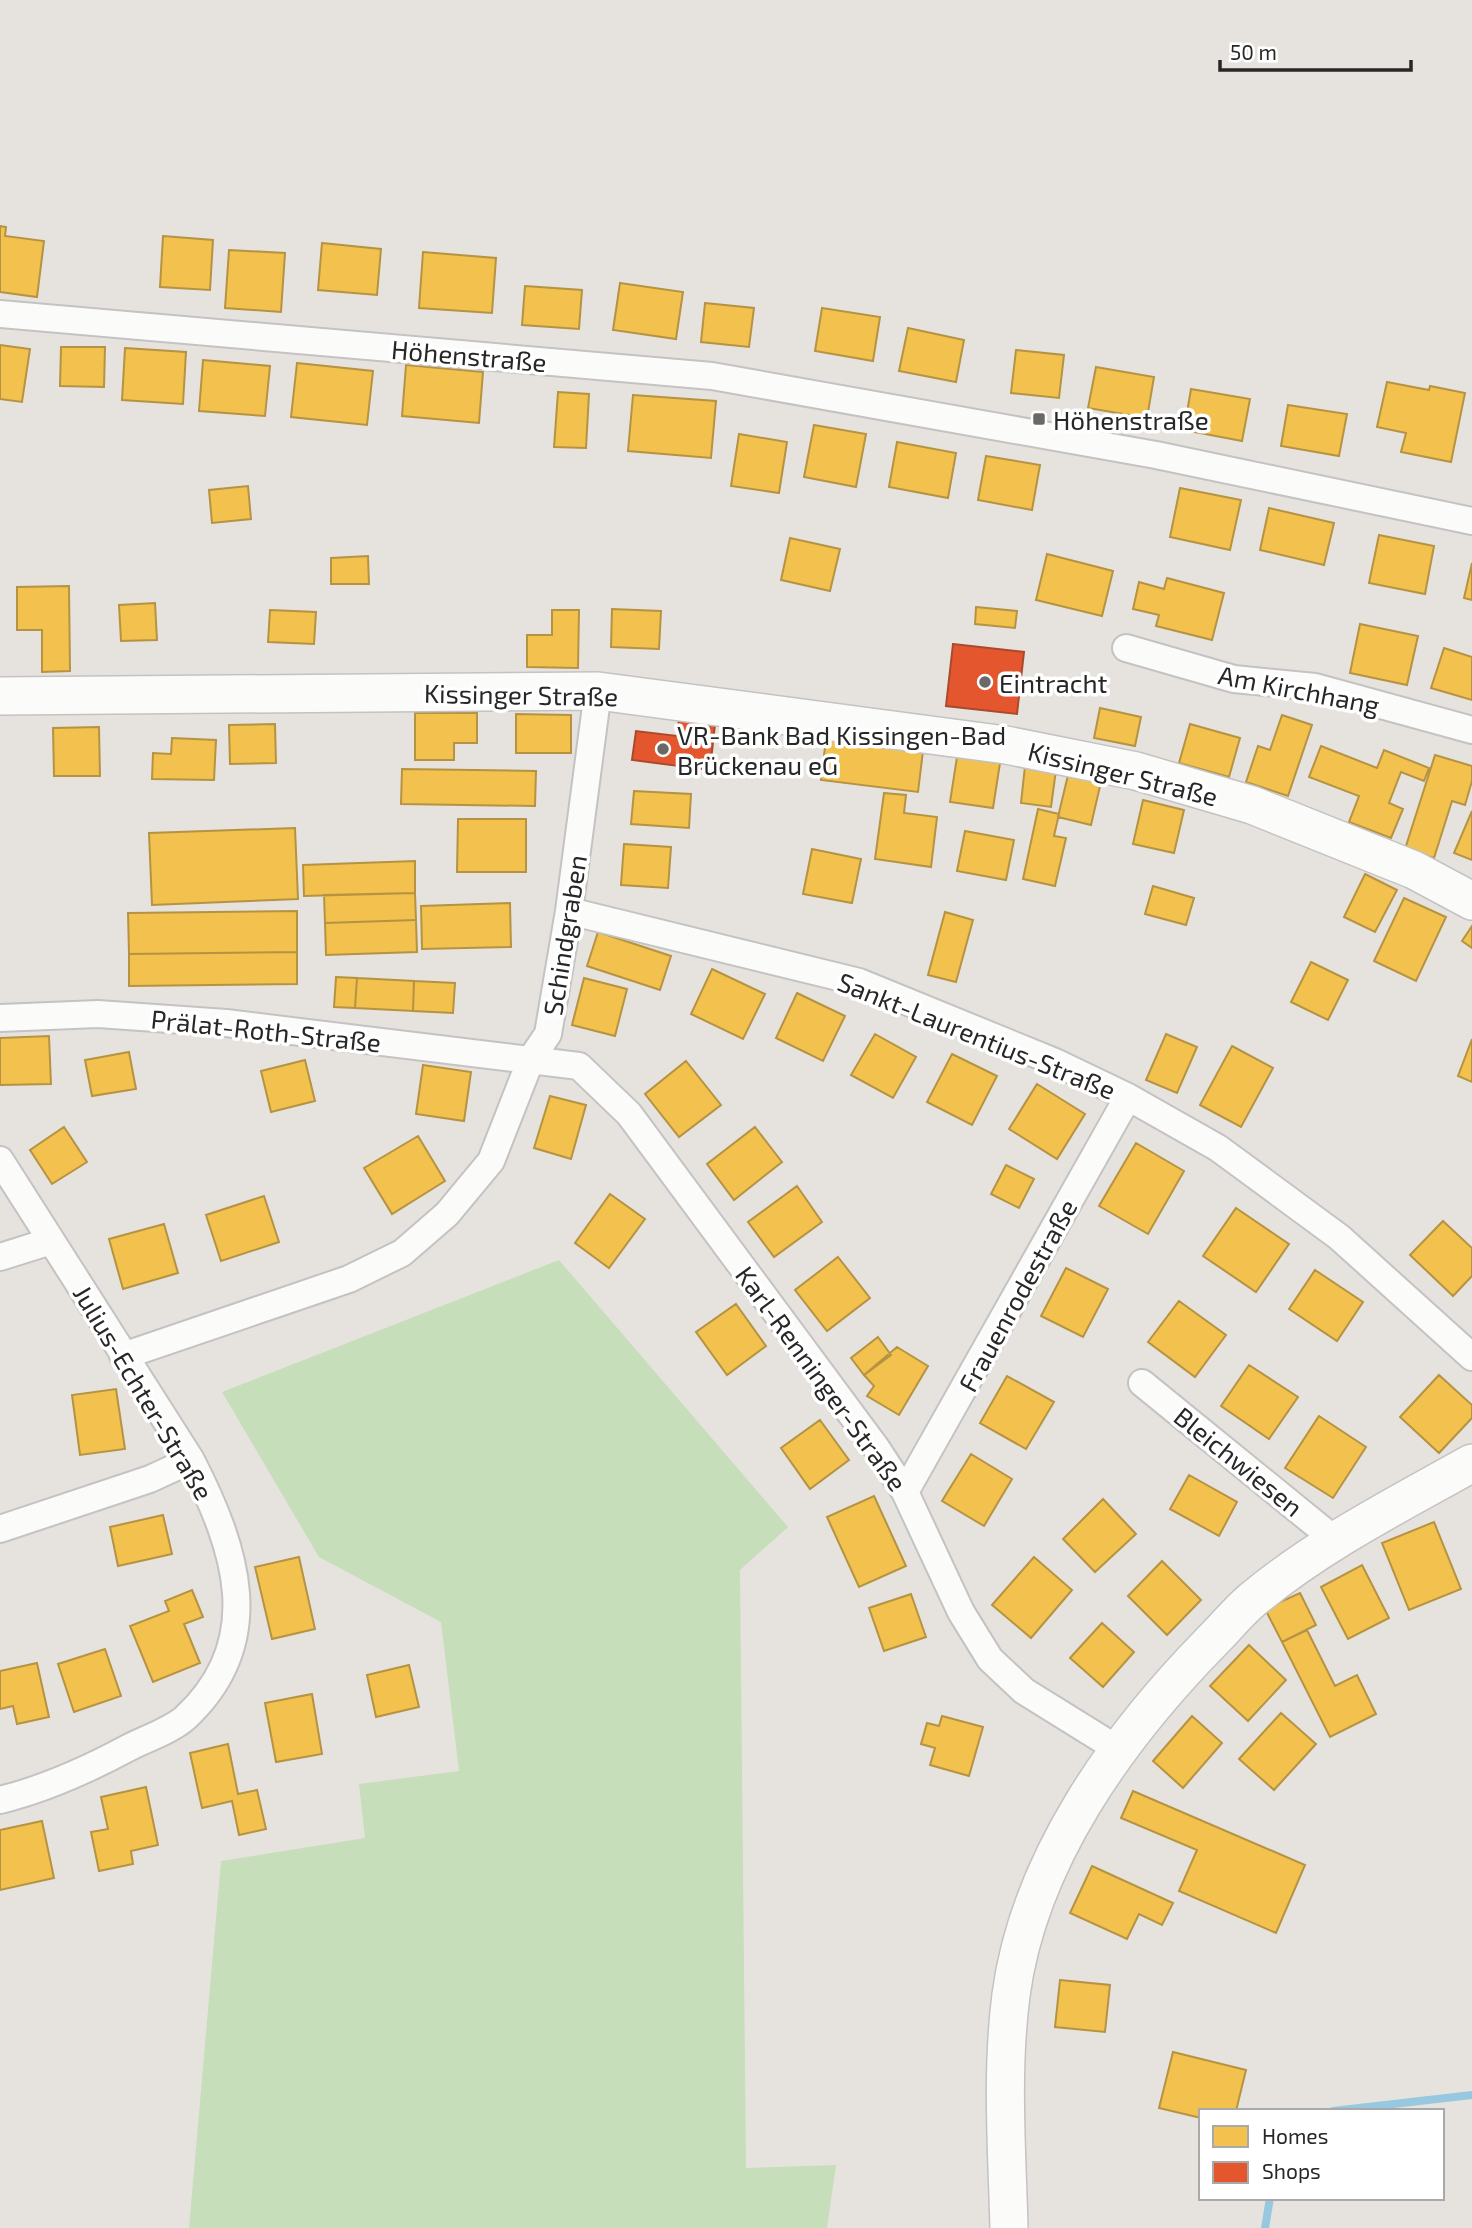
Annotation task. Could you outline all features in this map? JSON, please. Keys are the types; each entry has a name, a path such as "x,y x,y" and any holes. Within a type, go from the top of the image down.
{"street":[{"name":"Höhenstraße","path":"0,314 712,376 1156,455 1472,521"},
{"name":"Am Kirchhang","path":"1126,648 1234,679 1315,687 1472,730"},
{"name":"Kissinger Straße","path":"0,696 598,691 1006,744 1136,771 1252,806 1414,870 1472,901"},
{"name":"Schindgraben","path":"123,1356 349,1279 402,1253 447,1214 492,1161 531,1059 548,1034 569,911 598,691"},
{"name":"Sankt-Laurentius-Straße","path":"569,911 859,982 1055,1062 1128,1097 1218,1148 1339,1237 1472,1357"},
{"name":"Prälat-Roth-Straße","path":"0,1018 97,1014 226,1023 531,1059"},
{"name":"Karl-Renninger-Straße","path":"531,1059 579,1066 629,1114 877,1449 905,1492 961,1612 990,1659 1024,1690 1119,1750"},
{"name":"Frauenrodestraße","path":"905,1492 1128,1097"},
{"name":"Julius-Echter-Straße","path":"0,1160 191,1460 213,1503 231,1552 238,1616 226,1667 184,1719 83,1772 0,1800"},
{"path":"0,1257 51,1241"},
{"name":"Bleichwiesen","path":"1142,1383 1335,1540"},
{"path":"0,1529 150,1479 191,1460"},
{"path":"1009,2228 1005,2104 1011,1996 1025,1929 1059,1847 1119,1750 1180,1674 1252,1601 1335,1540 1472,1463"}],"green space":[{"path":"559,1260 788,1527 740,1570 746,2168 836,2165 827,2228 189,2228 221,1861 365,1838 359,1784 459,1771 441,1622 319,1557 222,1392"}],"building: Homes":[{"path":"0,226 6,227 5,236 44,241 37,297 0,292"},
{"path":"163,236 213,240 210,290 160,287"},
{"path":"322,243 381,249 377,295 318,290"},
{"path":"229,250 285,253 281,312 225,308"},
{"path":"423,252 496,258 492,313 419,308"},
{"path":"620,283 683,292 676,339 613,330"},
{"path":"525,286 582,290 579,329 522,325"},
{"path":"705,303 754,308 749,347 701,342"},
{"path":"822,308 880,317 873,361 815,351"},
{"path":"908,328 964,340 956,382 899,371"},
{"path":"0,345 30,349 22,402 0,399"},
{"path":"61,347 105,347 104,387 60,386"},
{"path":"125,348 186,352 183,404 122,400"},
{"path":"1016,350 1064,355 1059,398 1011,393"},
{"path":"203,360 270,366 265,416 199,411"},
{"path":"297,363 373,371 367,425 291,417"},
{"path":"406,365 483,372 479,423 402,416"},
{"path":"1096,367 1154,377 1147,418 1088,408"},
{"path":"1387,382 1465,393 1451,462 1401,452 1406,433 1377,427"},
{"path":"1191,389 1250,399 1242,441 1184,430"},
{"path":"558,392 589,394 586,448 554,447"},
{"path":"633,395 716,401 711,458 628,451"},
{"path":"1288,405 1347,414 1339,456 1281,446"},
{"path":"814,425 866,434 856,487 804,477"},
{"path":"739,434 787,442 779,493 731,486"},
{"path":"897,442 956,453 948,498 889,487"},
{"path":"986,456 1040,465 1032,510 978,500"},
{"path":"248,486 251,519 212,523 209,490"},
{"path":"1180,488 1241,500 1230,550 1170,537"},
{"path":"1269,508 1334,523 1324,565 1260,550"},
{"path":"1379,535 1434,546 1425,594 1369,583"},
{"path":"790,538 840,549 830,591 781,580"},
{"path":"1047,554 1113,571 1102,616 1036,600"},
{"path":"368,556 369,584 331,584 331,558"},
{"path":"1472,563 1472,600 1464,598"},
{"path":"1167,578 1224,593 1212,640 1156,626 1159,615 1133,609 1139,582 1164,589"},
{"path":"69,586 70,671 42,672 42,630 17,630 17,587"},
{"path":"155,603 157,640 121,641 119,605"},
{"path":"976,607 1017,611 1015,628 975,624"},
{"path":"612,609 661,611 659,649 611,647"},
{"path":"270,610 316,612 314,644 268,642"},
{"path":"552,610 579,610 578,668 527,667 527,635 552,635"},
{"path":"1360,624 1418,636 1407,685 1350,673"},
{"path":"1444,648 1472,657 1472,700 1431,688"},
{"path":"1100,708 1141,717 1135,746 1094,738"},
{"path":"415,713 477,713 477,743 454,743 454,760 415,760"},
{"path":"516,714 571,715 571,753 516,753"},
{"path":"1282,715 1312,725 1288,796 1246,782 1258,746 1270,750"},
{"path":"275,724 276,763 230,764 229,725"},
{"path":"1190,724 1240,738 1229,777 1179,763"},
{"path":"99,727 100,776 54,776 53,728"},
{"path":"172,738 216,740 214,780 152,779 153,753 171,754"},
{"path":"826,739 923,751 918,792 821,780"},
{"path":"1321,746 1377,768 1384,750 1429,768 1424,781 1401,772 1389,803 1403,809 1391,838 1349,822 1359,796 1309,777"},
{"path":"1435,755 1472,766 1472,781 1465,805 1452,801 1434,858 1405,849"},
{"path":"957,757 1000,763 993,808 950,802"},
{"path":"1025,766 1056,770 1051,807 1021,803"},
{"path":"402,769 536,771 535,806 401,804"},
{"path":"1068,775 1101,782 1091,825 1058,817"},
{"path":"634,791 691,794 689,828 631,824"},
{"path":"884,793 906,795 904,813 937,817 931,867 875,859"},
{"path":"1143,800 1184,810 1174,853 1133,844"},
{"path":"1038,809 1059,814 1054,836 1066,838 1055,886 1023,879"},
{"path":"1472,811 1472,860 1454,853"},
{"path":"458,819 526,819 526,872 457,872"},
{"path":"295,828 298,899 152,905 149,833"},
{"path":"965,831 1014,840 1006,880 957,871"},
{"path":"624,844 671,847 668,888 621,885"},
{"path":"812,849 861,859 852,903 803,894"},
{"path":"415,861 415,893 304,896 303,865"},
{"path":"1365,874 1397,890 1375,932 1344,917"},
{"path":"1153,886 1194,898 1186,925 1145,914"},
{"path":"415,893 416,920 325,923 324,895"},
{"path":"1404,898 1446,917 1416,981 1374,961"},
{"path":"510,903 511,947 422,949 421,906"},
{"path":"297,911 297,952 129,954 128,913"},
{"path":"945,912 973,920 956,982 928,975"},
{"path":"416,920 417,952 326,955 325,923"},
{"path":"1472,926 1472,948 1462,941"},
{"path":"598,932 671,956 660,990 587,966"},
{"path":"297,952 297,984 129,986 129,954"},
{"path":"1311,962 1348,980 1328,1020 1291,1002"},
{"path":"712,969 765,994 743,1039 691,1014"},
{"path":"336,977 357,978 355,1008 334,1007"},
{"path":"357,978 414,981 413,1011 355,1008"},
{"path":"584,978 627,989 615,1036 572,1025"},
{"path":"414,981 455,983 453,1013 413,1011"},
{"path":"797,993 845,1016 823,1061 776,1038"},
{"path":"875,1034 916,1057 893,1098 851,1075"},
{"path":"1166,1034 1197,1047 1177,1093 1146,1080"},
{"path":"49,1036 51,1084 0,1085 0,1038"},
{"path":"1472,1039 1472,1082 1458,1076"},
{"path":"1232,1046 1273,1068 1241,1127 1200,1105"},
{"path":"129,1052 136,1089 92,1096 85,1060"},
{"path":"952,1054 997,1076 972,1125 927,1102"},
{"path":"305,1060 315,1101 271,1112 261,1071"},
{"path":"686,1061 721,1105 679,1137 645,1094"},
{"path":"423,1065 471,1072 464,1121 416,1114"},
{"path":"1037,1084 1085,1114 1057,1159 1009,1129"},
{"path":"550,1096 586,1105 571,1159 534,1148"},
{"path":"64,1127 87,1162 52,1184 30,1150"},
{"path":"755,1127 782,1162 734,1200 707,1164"},
{"path":"418,1136 445,1181 392,1214 364,1168"},
{"path":"1136,1143 1184,1171 1148,1234 1099,1206"},
{"path":"1006,1165 1034,1179 1019,1208 991,1194"},
{"path":"797,1186 822,1222 774,1257 748,1222"},
{"path":"610,1194 645,1219 609,1268 575,1243"},
{"path":"264,1196 279,1242 221,1261 206,1215"},
{"path":"1236,1208 1289,1244 1256,1292 1203,1256"},
{"path":"1443,1221 1472,1248 1472,1276 1453,1296 1410,1255"},
{"path":"164,1224 178,1273 123,1289 109,1239"},
{"path":"838,1257 870,1298 827,1331 795,1290"},
{"path":"1066,1268 1108,1289 1083,1337 1041,1316"},
{"path":"1315,1270 1363,1302 1337,1341 1289,1309"},
{"path":"1179,1301 1226,1335 1195,1377 1148,1342"},
{"path":"736,1304 766,1346 727,1375 696,1332"},
{"path":"878,1337 891,1355 864,1375 851,1358"},
{"path":"897,1347 928,1366 899,1415 867,1396 874,1386 864,1375"},
{"path":"1249,1365 1298,1397 1269,1439 1221,1406"},
{"path":"1439,1375 1472,1405 1472,1418 1439,1453 1400,1417"},
{"path":"1007,1376 1054,1402 1026,1449 980,1423"},
{"path":"116,1389 125,1449 80,1455 72,1395"},
{"path":"1319,1416 1366,1447 1333,1498 1285,1468"},
{"path":"820,1420 849,1460 810,1489 781,1448"},
{"path":"971,1454 1012,1479 984,1526 942,1501"},
{"path":"1189,1475 1237,1502 1219,1536 1170,1509"},
{"path":"874,1496 906,1566 859,1587 827,1517"},
{"path":"1103,1499 1136,1534 1095,1572 1063,1539"},
{"path":"163,1515 172,1554 118,1566 110,1527"},
{"path":"1434,1522 1461,1589 1409,1610 1382,1543"},
{"path":"299,1557 315,1629 272,1639 255,1567"},
{"path":"1034,1557 1072,1590 1031,1638 992,1605"},
{"path":"1162,1561 1201,1600 1167,1635 1128,1596"},
{"path":"1362,1565 1389,1618 1348,1639 1321,1587"},
{"path":"192,1590 203,1617 184,1624 200,1663 153,1682 130,1626 169,1611 165,1601"},
{"path":"1300,1593 1316,1625 1282,1642 1265,1609"},
{"path":"911,1594 926,1637 884,1651 869,1608"},
{"path":"1102,1623 1134,1652 1103,1687 1070,1658"},
{"path":"1307,1630 1335,1686 1357,1675 1376,1714 1330,1737 1282,1642"},
{"path":"1249,1645 1286,1680 1248,1721 1210,1686"},
{"path":"105,1649 121,1696 74,1712 58,1664"},
{"path":"37,1663 49,1717 17,1724 13,1706 0,1709 0,1671"},
{"path":"409,1665 419,1707 376,1717 367,1675"},
{"path":"312,1694 322,1754 276,1762 265,1703"},
{"path":"1281,1713 1316,1744 1274,1790 1239,1759"},
{"path":"942,1716 983,1727 969,1776 930,1765 935,1748 921,1744 927,1723 939,1726"},
{"path":"1192,1716 1222,1743 1183,1788 1153,1761"},
{"path":"228,1744 238,1794 257,1790 266,1829 239,1835 232,1801 202,1808 190,1753"},
{"path":"146,1787 158,1845 131,1851 133,1864 99,1871 91,1832 108,1829 101,1797"},
{"path":"1133,1791 1305,1865 1276,1933 1179,1891 1197,1850 1121,1818"},
{"path":"42,1821 54,1878 0,1890 0,1830"},
{"path":"1092,1866 1173,1903 1162,1925 1139,1914 1127,1939 1070,1913"},
{"path":"1060,1980 1110,1985 1105,2032 1055,2027"},
{"path":"1173,2052 1246,2070 1236,2109 1199,2109 1199,2118 1159,2108"}],"building: Shops":[{"path":"953,644 1024,652 1017,714 946,706"},
{"path":"679,719 715,724 710,770 632,760 636,731 677,736"}],"waterway":[{"path":"1350,2109 1472,2095"},
{"path":"1265,2228 1270,2200"}],"place":[{"name":"Höhenstraße","path":"1039,419"},
{"name":"Eintracht","path":"985,682"},
{"name":"VR-Bank Bad Kissingen-Bad Brückenau eG","path":"663,749"}]}
